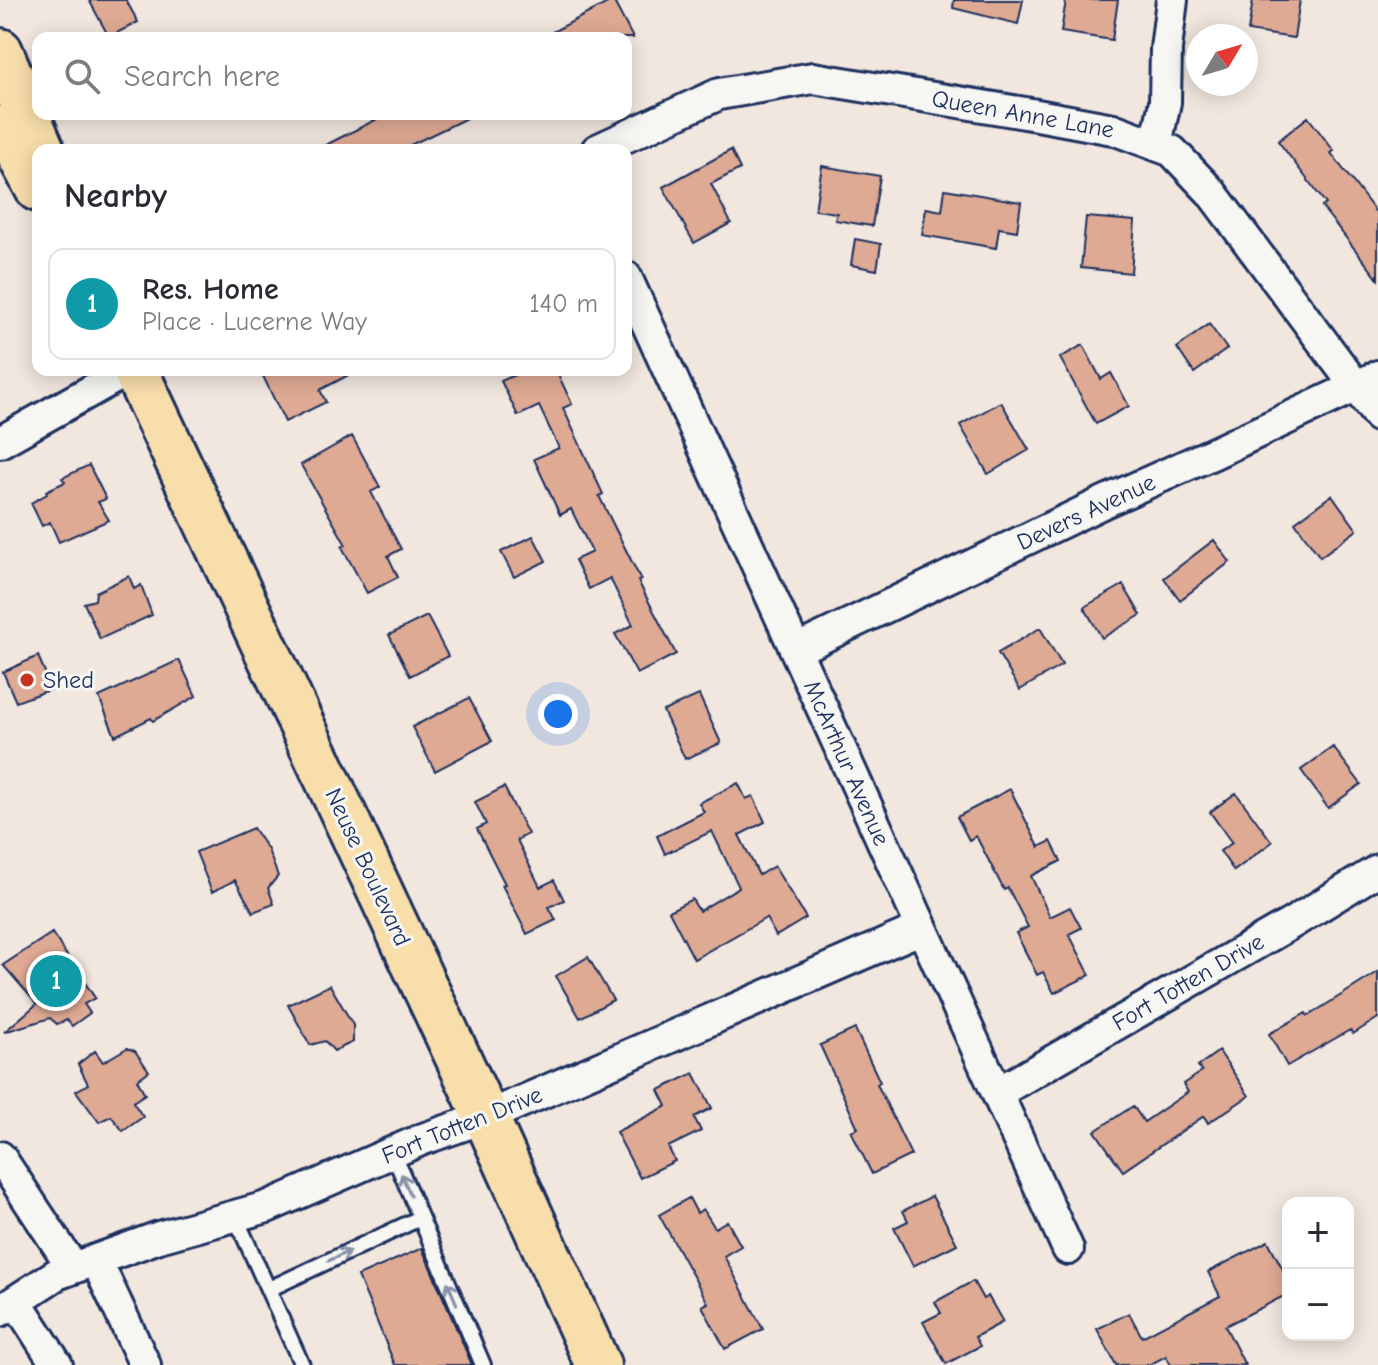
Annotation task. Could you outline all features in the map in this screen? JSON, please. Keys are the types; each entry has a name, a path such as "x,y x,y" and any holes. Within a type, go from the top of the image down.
{"main road":[{"path":"0,51 39,144"},
{"path":"0,118 32,178"},
{"name":"Neuse Boulevard","path":"138,376 486,1117 598,1365"}],"street":[{"path":"1156,145 1165,102 1166,49 1172,0"},
{"name":"Queen Anne Lane","path":"610,144 719,94 813,78 1113,129 1172,151 1211,192 1367,381 1378,416"},
{"name":"McArthur Avenue","path":"632,290 1068,1249"},
{"path":"0,442 117,376"},
{"name":"Devers Avenue","path":"796,650 1104,502 1367,381"},
{"name":"Fort Totten Drive","path":"997,1093 1378,870"},
{"name":"Fort Totten Drive","path":"8,1306 57,1274 159,1237 267,1207 423,1139 486,1117 922,928"},
{"path":"0,1157 85,1264 145,1365"},
{"path":"8,1306 57,1365"}],"lane":[{"path":"393,1153 483,1365"},
{"path":"235,1216 302,1365"},
{"path":"269,1289 420,1218"}],"building":[{"path":"89,0 126,0 138,22 119,32 106,32"},
{"path":"613,0 630,32 552,32"},
{"path":"954,0 1023,0 1018,24 953,8"},
{"path":"1066,0 1118,0 1112,40 1061,32"},
{"path":"1253,0 1300,0 1294,38 1258,33 1258,24 1249,24"},
{"path":"1308,117 1378,215 1378,279 1322,207 1326,204 1278,141"},
{"path":"375,120 462,120 412,144 328,144"},
{"path":"731,150 740,169 711,184 731,223 694,243 663,187"},
{"path":"822,166 880,176 872,226 835,220 837,213 815,210"},
{"path":"945,189 1021,202 1017,231 999,228 996,248 922,235 926,208 942,211"},
{"path":"1086,217 1135,221 1131,273 1081,268"},
{"path":"855,239 881,244 877,270 851,265"},
{"path":"1209,324 1227,349 1194,373 1177,348"},
{"path":"1083,345 1101,379 1111,373 1129,406 1096,424 1060,358"},
{"path":"263,376 347,376 320,390 326,402 285,422"},
{"path":"512,376 559,376 572,404 563,408 603,494 599,496 676,654 637,674 615,634 633,625 610,578 589,589 575,560 592,552 571,509 560,515 534,459 559,448 539,406 518,416 501,381"},
{"path":"1001,402 1029,450 988,474 960,425"},
{"path":"352,436 380,487 371,492 401,549 388,556 398,577 367,593 342,547 346,545 301,465"},
{"path":"89,465 106,499 98,502 109,520 59,542 50,522 42,526 31,503 65,482 62,478"},
{"path":"1332,495 1357,530 1320,557 1295,522"},
{"path":"533,536 546,561 514,577 501,552"},
{"path":"1214,540 1230,562 1180,600 1164,578"},
{"path":"129,576 134,589 141,585 152,615 100,639 84,603 95,600 96,592"},
{"path":"1123,585 1141,615 1102,638 1084,607"},
{"path":"427,616 448,656 410,676 389,635"},
{"path":"1040,628 1062,665 1020,690 998,653"},
{"name":"Shed","path":"38,656 52,689 16,702 3,672"},
{"path":"179,660 196,696 153,721 151,718 115,736 99,697"},
{"path":"699,695 721,743 685,759 663,711"},
{"path":"469,698 492,741 435,771 412,727"},
{"path":"1333,747 1361,784 1328,808 1301,770"},
{"path":"738,783 746,799 753,796 765,822 739,835 759,875 774,866 806,918 776,936 766,918 694,959 669,911 692,899 699,911 739,887 712,831 665,854 657,836 704,812 699,803"},
{"path":"504,787 528,834 517,840 540,887 554,880 564,900 549,907 556,920 527,934 477,829 486,824 475,802"},
{"path":"1010,789 1039,847 1051,841 1061,861 1031,876 1050,917 1070,907 1081,928 1069,934 1090,975 1054,993 1043,972 1037,975 1016,933 1028,927 1008,888 1004,890 976,836 969,840 957,817"},
{"path":"1236,793 1272,842 1234,871 1220,851 1232,843 1210,812"},
{"path":"253,828 268,850 278,876 268,888 274,904 253,912 235,880 212,892 196,852"},
{"path":"52,933 95,998 84,1004 90,1013 72,1026 67,1020 57,1024 50,1018 4,1032 37,1004 3,965"},
{"path":"588,957 613,1000 580,1018 556,976"},
{"path":"1378,972 1378,1018 1353,1034 1350,1030 1287,1066 1269,1034 1306,1013 1308,1016"},
{"path":"330,985 353,1025 353,1042 334,1051 325,1041 310,1045 288,1005"},
{"path":"855,1029 911,1155 872,1174 851,1131 858,1128 820,1045"},
{"path":"127,1048 135,1051 149,1071 137,1080 145,1094 133,1102 143,1117 123,1131 111,1116 99,1122 76,1091 88,1084 78,1064 95,1051 103,1062"},
{"path":"1219,1051 1249,1096 1208,1123 1204,1116 1123,1171 1095,1131 1133,1106 1144,1122 1188,1092 1183,1084 1202,1071 1198,1066"},
{"path":"694,1073 712,1108 694,1117 701,1131 668,1147 675,1161 640,1178 616,1132 667,1106 659,1090"},
{"path":"932,1196 957,1244 913,1266 894,1228 908,1221 903,1211"},
{"path":"689,1198 697,1213 703,1209 715,1228 727,1221 741,1246 724,1256 763,1329 725,1349 702,1306 708,1303 659,1215"},
{"path":"1268,1241 1282,1268 1282,1297 1225,1326 1245,1365 1171,1365 1166,1356 1149,1365 1116,1365 1097,1329 1129,1313 1142,1337 1220,1296 1208,1272"},
{"path":"422,1248 472,1365 395,1365 358,1276"},
{"path":"973,1281 983,1299 988,1296 1003,1322 975,1337 980,1346 946,1364 923,1322 941,1313 935,1302"}],"place":[{"name":"Shed","path":"27,680"},
{"name":"Res. Home","path":"56,981"}]}
